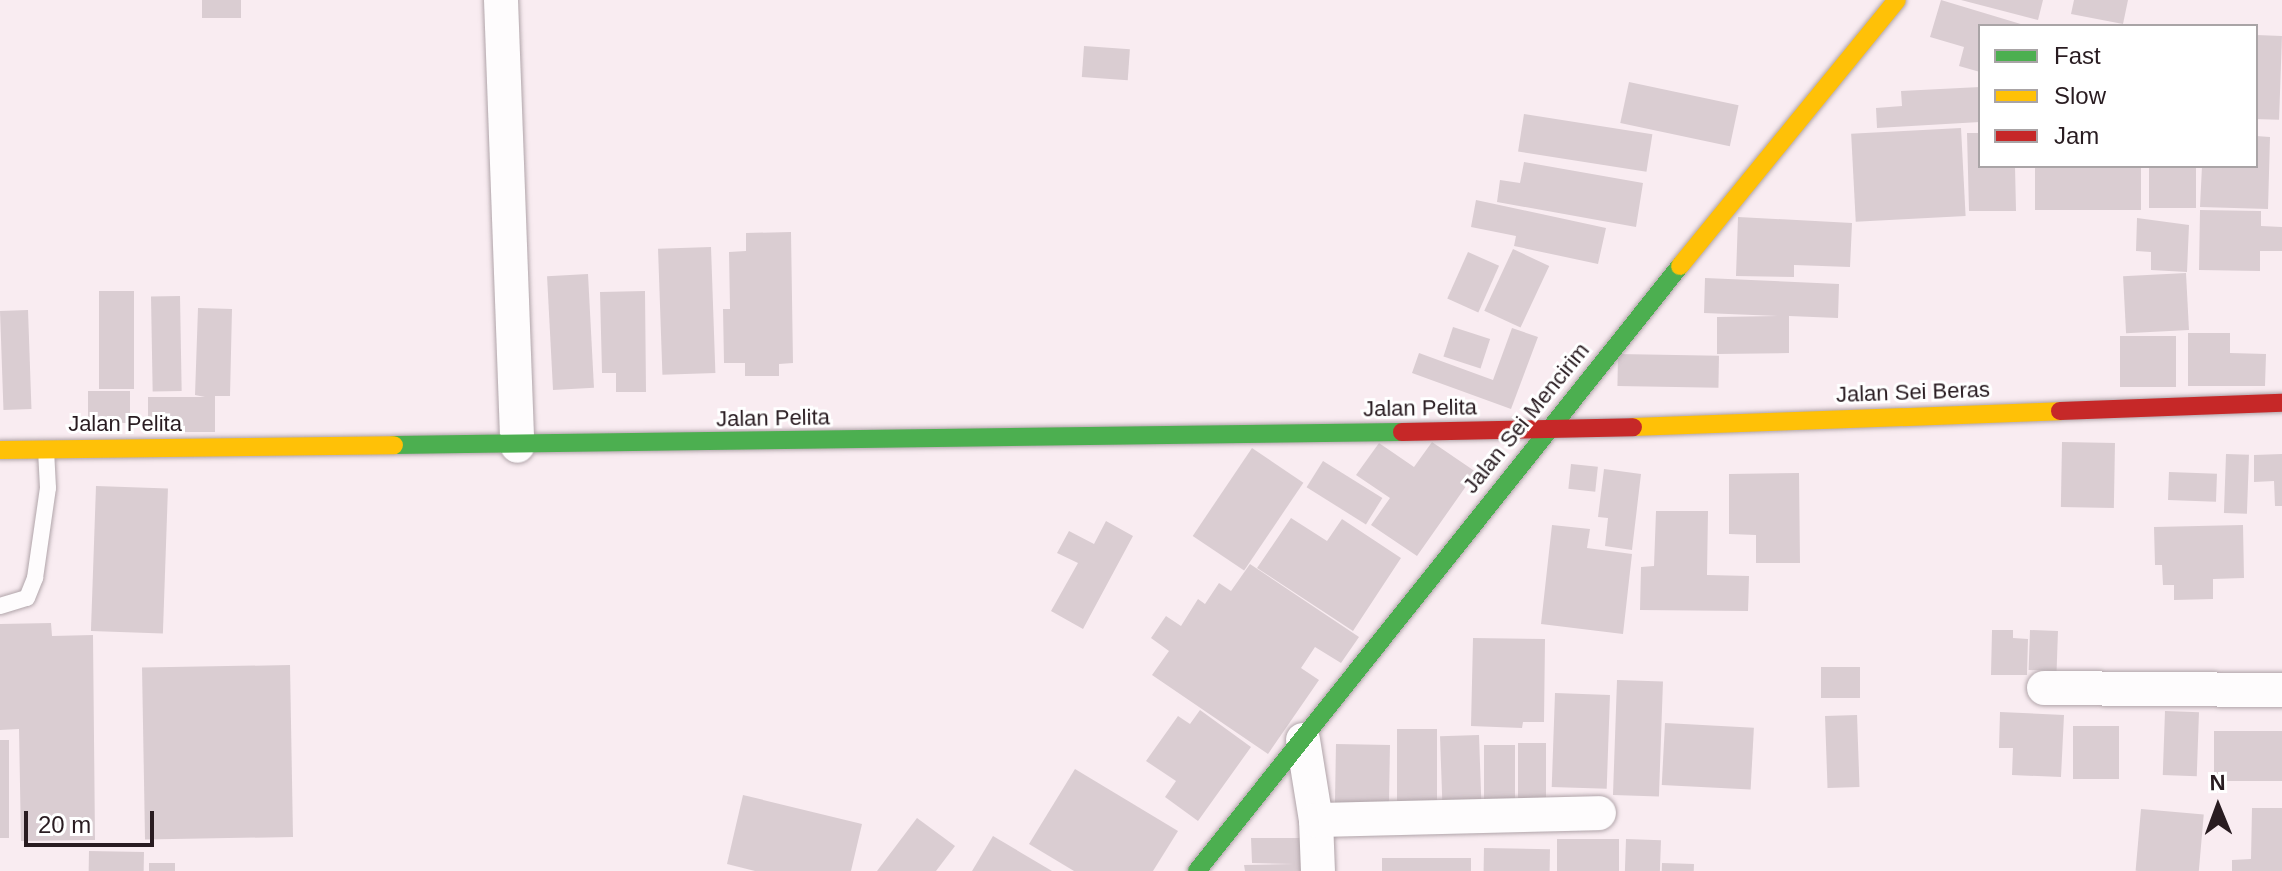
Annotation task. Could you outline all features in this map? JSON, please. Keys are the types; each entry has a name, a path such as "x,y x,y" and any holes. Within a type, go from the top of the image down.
{"street":[{"path":"501,0 517,446"},
{"name":"Jalan Sei Mencirim","path":"1197,871 1546,430 1897,0"},
{"name":"Jalan Sei Beras","path":"1546,430 2282,403"},
{"name":"Jalan Pelita","path":"0,450 517,446 1546,430"},
{"path":"2044,688 2282,690"},
{"path":"1303,740 1316,820 1318,871"},
{"path":"1316,820 1599,813"}],"lane":[{"path":"0,606 27,598 35,578 48,488 45,449"}],"building":[{"path":"202,0 241,0 241,18 202,18"},
{"path":"1941,0 2021,24 1978,24 1978,71 1959,66 1964,47 1930,37"},
{"path":"1961,0 2043,0 2038,20"},
{"path":"2074,0 2128,0 2123,24 2071,14"},
{"path":"2258,35 2282,36 2279,120 2258,119"},
{"path":"1084,46 1130,49 1128,80 1082,77"},
{"path":"1629,82 1739,105 1730,146 1620,123"},
{"path":"1978,87 1978,122 1877,128 1876,108 1902,106 1901,91"},
{"path":"1524,114 1652,134 1646,172 1518,152"},
{"path":"1961,128 1966,216 1856,222 1851,134"},
{"path":"1967,133 1978,133 1978,168 2015,168 2016,211 1969,211"},
{"path":"2258,136 2270,137 2268,209 2200,207 2202,168 2258,168"},
{"path":"1524,162 1643,183 1636,227 1497,202 1500,180 1520,183"},
{"path":"2035,168 2141,168 2141,210 2035,210"},
{"path":"2149,168 2196,168 2196,208 2149,208"},
{"path":"1476,200 1606,228 1598,264 1514,246 1516,236 1471,227"},
{"path":"2200,210 2261,211 2261,226 2282,227 2282,251 2260,251 2260,271 2199,270"},
{"path":"1738,217 1852,223 1850,267 1794,265 1794,277 1736,276"},
{"path":"2137,218 2189,225 2187,272 2151,270 2151,252 2136,251"},
{"path":"791,232 793,363 779,364 779,376 745,376 745,363 724,363 723,309 730,309 729,252 746,251 746,233"},
{"path":"711,247 715,373 662,375 658,249"},
{"path":"1513,249 1549,266 1521,328 1484,311"},
{"path":"1468,252 1499,266 1478,312 1447,299"},
{"path":"2186,273 2189,330 2126,333 2123,276"},
{"path":"588,274 594,388 553,390 547,276"},
{"path":"1705,278 1839,284 1838,318 1789,316 1789,353 1717,354 1717,317 1778,316 1704,313"},
{"path":"99,291 134,291 134,389 99,389"},
{"path":"645,291 646,392 616,392 616,373 602,373 600,292"},
{"path":"180,296 182,391 153,391 151,297"},
{"path":"198,308 232,309 230,396 215,396 215,432 148,432 148,397 205,397 195,395"},
{"path":"28,310 31,409 3,410 0,311"},
{"path":"1453,327 1490,339 1481,369 1443,356"},
{"path":"1512,328 1538,337 1511,409 1412,373 1419,353 1493,380"},
{"path":"2188,333 2230,333 2230,353 2266,354 2265,386 2188,386"},
{"path":"2120,336 2176,336 2176,387 2120,387"},
{"path":"1618,354 1719,356 1718,388 1617,386"},
{"path":"88,391 130,391 130,423 88,423"},
{"path":"1432,442 1476,472 1417,556 1371,525 1390,498 1356,475 1379,443 1414,467"},
{"path":"2062,442 2115,443 2114,508 2061,507"},
{"path":"1252,448 1303,483 1244,571 1193,536"},
{"path":"2226,454 2249,455 2247,514 2224,513"},
{"path":"2282,454 2282,506 2275,506 2274,481 2254,482 2254,455"},
{"path":"1323,461 1382,498 1366,524 1307,487"},
{"path":"1571,464 1598,467 1595,492 1568,489"},
{"path":"1604,469 1641,474 1632,550 1605,546 1608,518 1598,517"},
{"path":"2169,472 2217,474 2216,502 2168,500"},
{"path":"1799,473 1800,563 1756,563 1756,535 1729,534 1729,474"},
{"path":"96,486 168,489 163,633 91,631"},
{"path":"1656,511 1708,511 1707,575 1749,576 1748,611 1640,610 1641,567 1654,566"},
{"path":"1291,518 1327,541 1342,519 1401,558 1353,631 1257,568"},
{"path":"1106,521 1133,536 1083,629 1051,611 1078,563 1057,553 1069,531 1094,544"},
{"path":"1552,525 1590,529 1587,548 1632,554 1623,634 1541,624"},
{"path":"2243,525 2244,578 2213,579 2213,599 2174,600 2174,585 2163,585 2162,565 2155,565 2154,527"},
{"path":"1250,564 1359,637 1341,663 1315,647 1301,668 1319,680 1268,754 1152,675 1169,651 1151,638 1166,616 1181,626 1198,599 1205,604 1219,583 1231,591"},
{"path":"51,623 52,636 93,635 95,840 21,841 19,729 0,730 0,624"},
{"path":"1992,630 2013,630 2013,638 2028,639 2027,675 1991,675"},
{"path":"2030,630 2058,631 2057,671 2029,670"},
{"path":"1473,638 1545,639 1544,722 1523,722 1522,728 1471,726"},
{"path":"290,665 293,837 145,840 142,668"},
{"path":"1821,667 1860,667 1860,698 1821,698"},
{"path":"1617,680 1663,682 1659,797 1613,795"},
{"path":"1555,693 1610,695 1607,789 1552,787"},
{"path":"1200,710 1251,747 1198,821 1165,797 1176,781 1146,761 1178,716 1190,724"},
{"path":"2165,711 2199,712 2197,776 2163,775"},
{"path":"2000,712 2064,715 2061,777 2012,775 2013,748 1999,748"},
{"path":"1857,715 1860,787 1828,788 1825,716"},
{"path":"1665,723 1754,728 1751,790 1662,785"},
{"path":"2073,726 2119,726 2119,779 2073,779"},
{"path":"1397,729 1437,729 1437,803 1397,803"},
{"path":"2214,731 2282,731 2282,781 2214,781"},
{"path":"1479,735 1482,810 1443,811 1440,736"},
{"path":"0,740 9,740 9,838 0,838"},
{"path":"1518,743 1546,743 1546,805 1518,805"},
{"path":"1336,744 1390,745 1389,810 1335,809"},
{"path":"1484,745 1515,745 1515,803 1484,803"},
{"path":"1075,769 1178,831 1153,871 1074,871 1029,844"},
{"path":"743,795 862,824 851,871 755,871 727,864"},
{"path":"2252,808 2282,808 2282,871 2232,871 2232,860 2251,859"},
{"path":"2141,809 2204,814 2199,871 2136,871"},
{"path":"917,818 955,846 936,871 877,871"},
{"path":"993,836 1052,871 972,871"},
{"path":"1251,838 1306,838 1308,871 1245,871 1244,865 1294,864 1252,863"},
{"path":"1557,839 1619,839 1619,871 1557,871"},
{"path":"1626,839 1661,840 1660,871 1625,871"},
{"path":"1484,848 1550,849 1550,871 1484,871"},
{"path":"89,851 144,852 144,871 89,871"},
{"path":"1382,858 1471,858 1471,871 1382,871"},
{"path":"149,863 175,863 175,871 149,871"},
{"path":"1662,863 1694,864 1694,871 1662,871"}],"traffic: fast":[{"path":"1197,871 1680,266"},
{"path":"394,445 1402,432"}],"traffic: slow":[{"path":"1680,266 1897,0"},
{"path":"1633,427 2060,411"},
{"path":"0,450 394,445"}],"traffic: jam":[{"path":"2060,411 2282,403"},
{"path":"1402,432 1633,427"}]}
